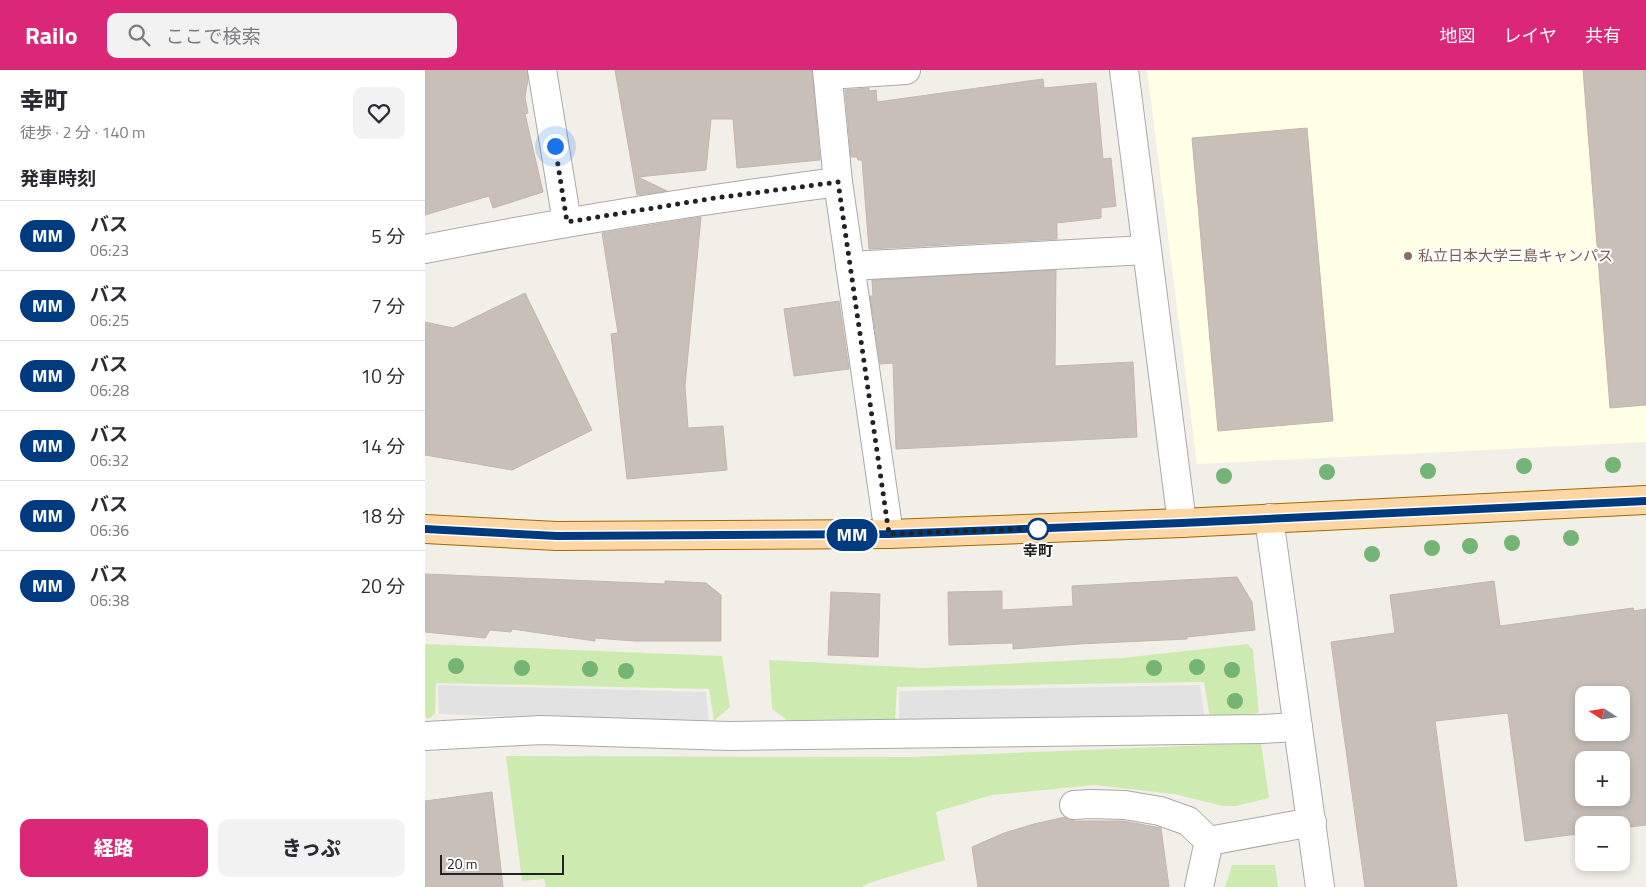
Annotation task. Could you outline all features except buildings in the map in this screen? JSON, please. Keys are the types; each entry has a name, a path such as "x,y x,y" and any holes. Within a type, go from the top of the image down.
{"main road":[{"path":"425,529 557,536 889,534 1182,523 1646,500"}],"street":[{"path":"542,70 567,222"},
{"path":"889,534 838,182 828,72 906,70"},
{"path":"1124,70 1182,523"},
{"path":"425,249 567,222 715,198 838,182"},
{"path":"850,266 1146,250"},
{"path":"1269,518 1321,887"},
{"path":"425,736 541,730 729,736 1298,727"},
{"path":"1073,805 1125,805 1159,811 1188,821 1209,841"},
{"path":"1209,841 1312,822"},
{"path":"1199,887 1209,841"}],"shaded area":[{"name":"私立日本大学三島キャンパス","path":"1147,70 1646,70 1646,442 1197,464"},
{"path":"438,685 706,692 709,724 439,714"},
{"path":"1200,685 1205,719 899,722 899,691"}],"green space":[{"path":"425,644 722,656 730,707 714,721 709,689 436,683 435,714 428,719 425,716"},
{"path":"1248,644 1253,650 1259,713 1210,718 1204,682 897,687 895,719 796,720 790,722 772,709 769,660 923,668 1122,658"},
{"path":"1261,743 1269,798 1236,806 1223,806 1174,794 1094,785 992,795 936,812 945,860 869,883 862,887 546,887 544,879 522,881 506,756 910,757"},
{"path":"1232,865 1275,865 1278,887 1225,887"}],"bus line":[{"name":"MM","path":"425,529 557,536 889,534 1182,523 1646,501"}],"place":[{"name":"私立日本大学三島キャンパス","path":"1408,256"},
{"name":"幸町","path":"1038,529"}],"route":[{"path":"555,146 567,222 715,198 838,182 889,534 1045,528 1038,529"}]}
